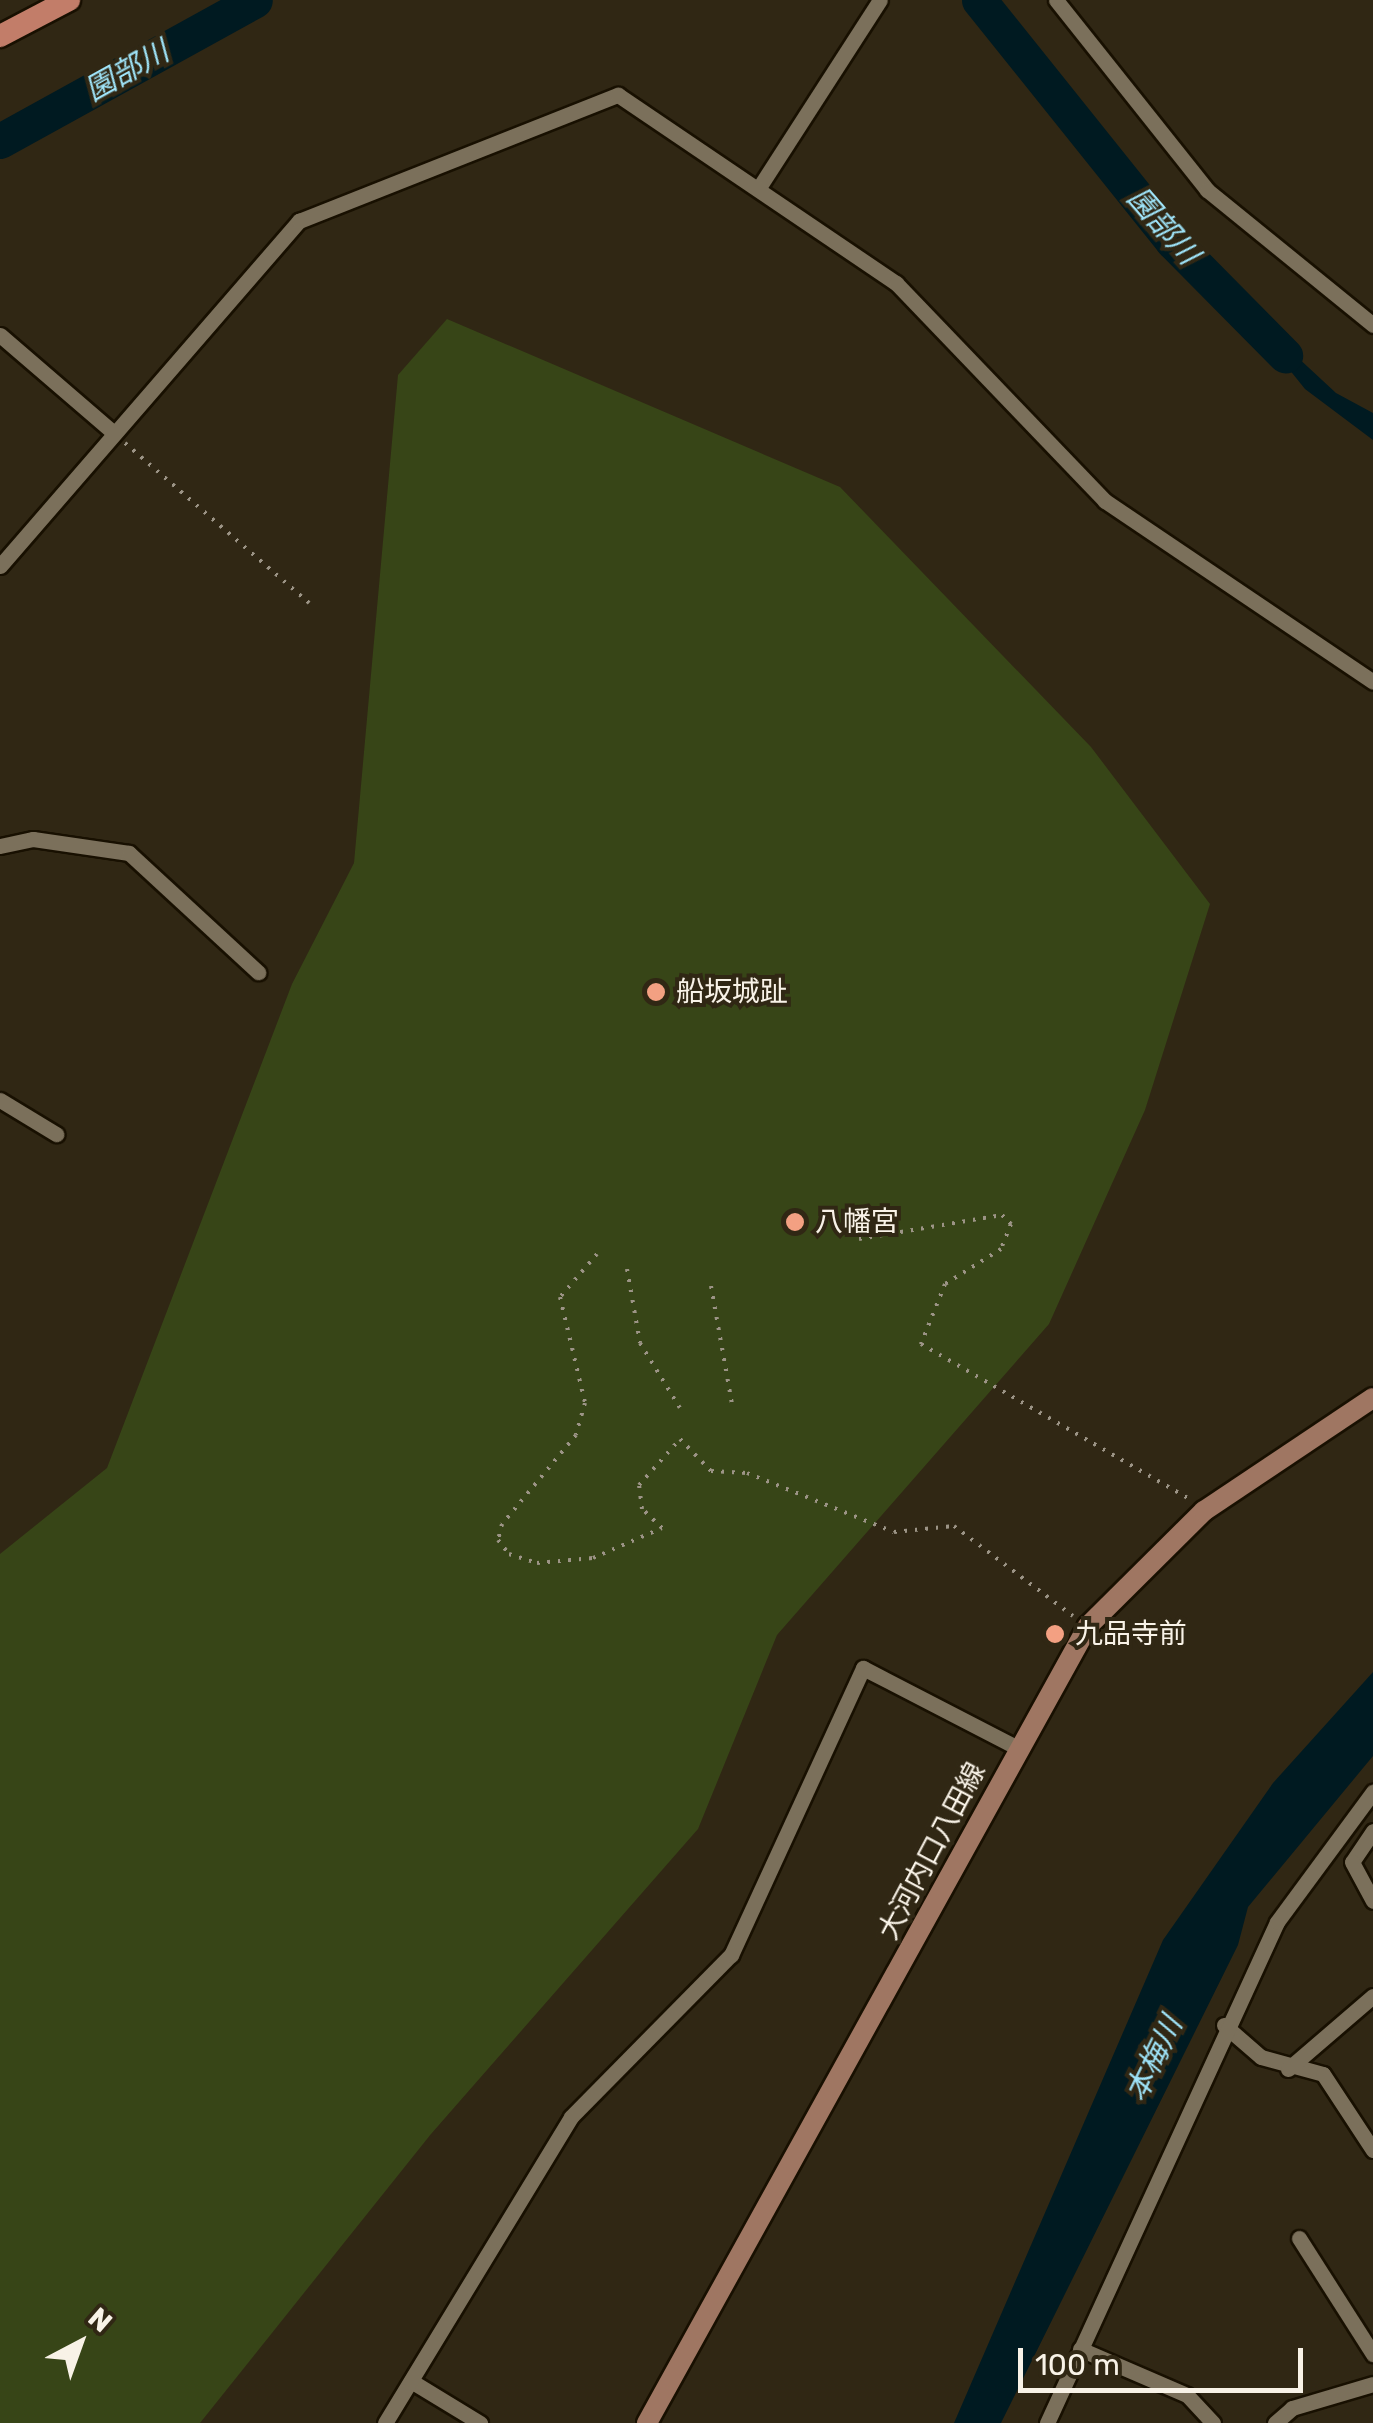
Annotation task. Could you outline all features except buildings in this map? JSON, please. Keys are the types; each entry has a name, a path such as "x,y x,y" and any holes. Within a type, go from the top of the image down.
{"main road":[{"path":"0,36 69,0"},
{"name":"大河内口八田線","path":"647,2423 1088,1626 1204,1511 1373,1398"}],"street":[{"path":"1056,0 1207,190 1373,325"},
{"path":"760,186 876,6"},
{"path":"0,566 299,221 618,95 760,186 896,283 1106,500 1373,682"},
{"path":"0,336 114,433"},
{"path":"0,846 33,840 129,853 258,972"},
{"path":"0,1100 56,1134"},
{"path":"385,2423 571,2118 730,1956 863,1668 1018,1748"},
{"path":"1047,2423 1224,2025 1276,1922 1373,1792"},
{"path":"1373,1831 1352,1862 1373,1901"},
{"path":"1288,2069 1373,1996"},
{"path":"1224,2025 1288,2069 1323,2074 1373,2150"},
{"path":"1299,2238 1373,2354"},
{"path":"1080,2349 1188,2395 1213,2423"},
{"path":"411,2380 480,2423"},
{"path":"1276,2423 1292,2408 1373,2384"}],"path":[{"path":"114,433 309,603"},
{"path":"859,1239 1002,1215 1011,1224 1001,1249 945,1284 921,1344 1204,1511"},
{"path":"597,1254 560,1297 585,1402 576,1435 502,1524 498,1540 509,1554 536,1563 592,1558 662,1528 642,1509 639,1486 680,1439 711,1470 747,1472 894,1532 954,1526 1088,1626"},
{"path":"627,1269 640,1344 680,1408"},
{"path":"711,1286 732,1409"}],"green space":[{"path":"447,319 840,487 1091,747 1210,904 1145,1110 1049,1324 777,1635 698,1829 431,2134 200,2423 0,2423 0,1554 107,1468 292,984 354,863 398,375"}],"water":[{"path":"1226,291 1336,393 1373,413 1373,440 1305,389"},
{"name":"本梅川","path":"1373,1672 1373,1756 1248,1907 1238,1945 1001,2423 954,2423 1163,1940 1273,1783"}],"waterway":[{"name":"園部川","path":"0,141 255,0"},
{"name":"園部川","path":"979,0 1172,241 1285,355"}],"place":[{"name":"船坂城趾","path":"656,992"},
{"name":"八幡宮","path":"795,1222"},
{"name":"九品寺前","path":"1055,1634"}]}
